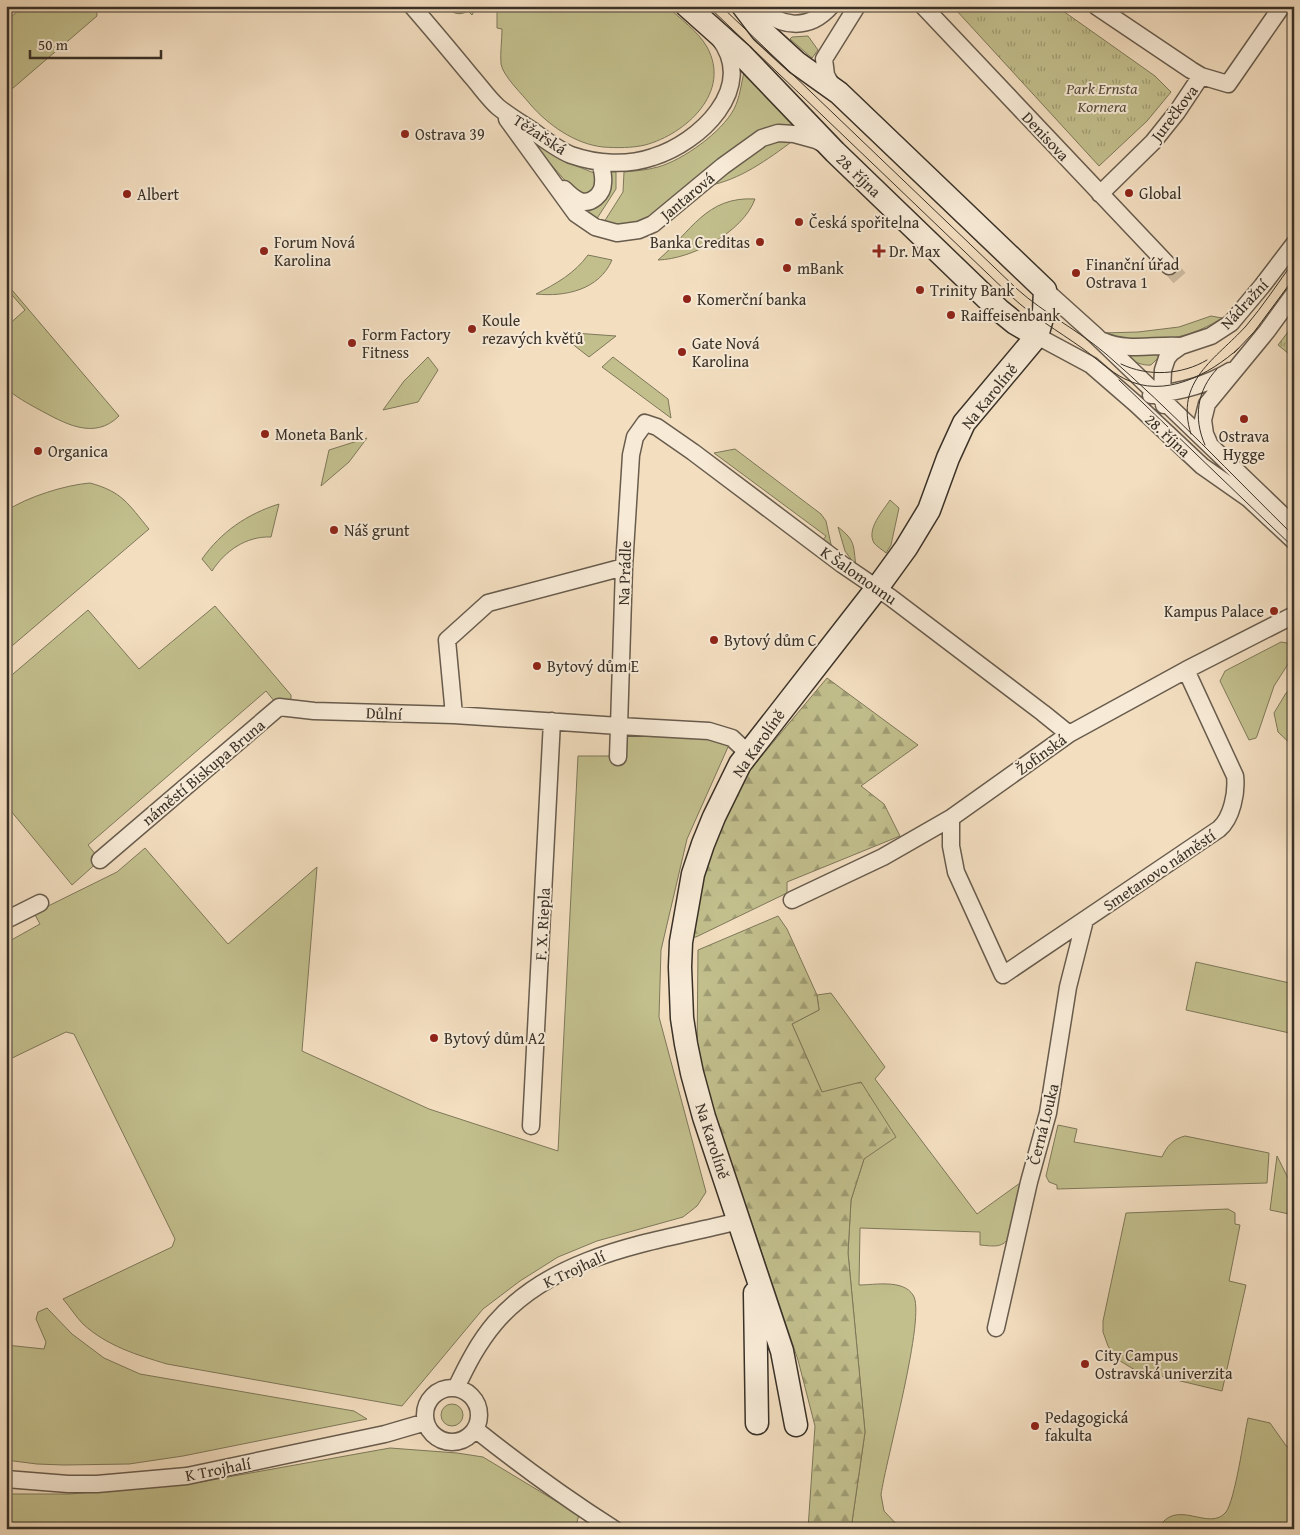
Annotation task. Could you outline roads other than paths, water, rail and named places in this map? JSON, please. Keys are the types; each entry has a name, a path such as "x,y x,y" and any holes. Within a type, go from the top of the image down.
{"street":[{"name":"Těžařská","path":"412,6 498,107 563,151 600,162 635,161 662,154 693,136 718,112 730,87 731,67 724,45 704,23"},
{"name":"28. října","path":"687,6 742,55 836,152 999,310 1015,323 1086,362 1114,385 1202,466 1249,500 1294,541"},
{"path":"743,6 762,31 798,63 833,88 1045,290 1160,396 1294,526"},
{"path":"756,6 772,19 794,24 815,19 831,6"},
{"path":"833,88 826,75 824,59 857,6"},
{"name":"Denisova","path":"923,6 1168,266"},
{"path":"1096,6 1201,76"},
{"name":"Jurečkova","path":"1100,194 1154,142 1201,76 1228,84 1282,6"},
{"name":"Jantarová","path":"498,107 581,218 602,230 624,232 639,230 653,224 730,161 762,138 778,133 794,134 816,140 836,152"},
{"name":"Jantarová","path":"549,176 572,196 581,201 590,201 600,194 603,186 600,162"},
{"name":"Nádražní","path":"1095,335 1105,341 1122,346 1138,347 1181,346 1203,340 1231,323 1294,244"},
{"path":"1037,336 1043,315 1045,290"},
{"name":"Nádražní","path":"1210,445 1205,434 1205,408 1238,365 1267,332 1294,294"},
{"name":"Na Karolíně","path":"754,1272 704,1117 692,1073 682,1018 680,967 684,919 693,874 714,817 740,764 906,548 929,510 948,458 964,423 1037,336"},
{"path":"1179,445 1160,396 1165,364 1171,353 1181,346"},
{"name":"Nádražní","path":"1114,385 1128,392 1160,396 1224,375 1238,365"},
{"name":"K Šalomounu","path":"645,423 657,427 693,452 1043,712 1069,734"},
{"name":"Na Prádle","path":"618,757 624,567 631,455 635,437 645,423"},
{"path":"624,567 488,603 465,622 446,640 454,715 709,731 732,738 748,753"},
{"name":"Žofinská","path":"792,900 883,857 951,818 1069,734 1186,670 1294,615"},
{"name":"Smetanovo náměstí","path":"951,818 951,846 956,872 1003,975 1224,825 1227,820 1235,789 1234,770 1186,670"},
{"name":"náměstí Biskupa Bruna","path":"100,860 279,707 314,710"},
{"name":"Důlní","path":"314,710 454,715"},
{"name":"F. X. Riepla","path":"531,1126 552,721"},
{"path":"6,920 40,903"},
{"name":"Černá Louka","path":"996,1328 1029,1182 1048,1114 1068,987 1085,920"},
{"name":"K Trojhalí","path":"456,1388 477,1347 495,1323 518,1300 543,1282 574,1266 608,1253 739,1221"},
{"path":"754,1272 757,1423"},
{"path":"754,1272 782,1352 796,1425"},
{"path":"447,1388 456,1388 472,1396 477,1404 479,1421 475,1429 465,1439 451,1442 436,1437 430,1431 425,1413 427,1404 439,1391 447,1388"},
{"name":"K Trojhalí","path":"6,1479 68,1484 98,1484 187,1476 376,1436 426,1422"},
{"path":"475,1429 517,1463 586,1512 614,1529"}],"tunnel":[{"path":"1169,266 1183,282"}],"tram line":[{"path":"708,6 1011,296 1036,317 1114,372 1140,385 1170,385 1200,375 1239,348"},
{"path":"721,6 1017,289 1106,354 1178,421 1294,536"},
{"path":"1191,434 1187,415 1188,399 1193,385 1201,372 1246,326 1294,261"},
{"path":"1234,353 1254,332 1294,278"},
{"path":"1121,364 1142,371 1165,372 1187,369 1207,360"},
{"path":"1205,445 1199,425 1199,405 1205,386 1217,369"},
{"path":"1119,380 1294,548"}],"place":[{"name":"Ostrava 39","path":"405,134"},
{"name":"Global","path":"1129,193"},
{"name":"Albert","path":"127,194"},
{"name":"Česká spořitelna","path":"799,222"},
{"name":"Banka Creditas","path":"760,242"},
{"name":"Forum Nová Karolina","path":"264,251"},
{"name":"Dr. Max","path":"879,251"},
{"name":"mBank","path":"787,268"},
{"name":"Finanční úřad Ostrava 1","path":"1076,273"},
{"name":"Trinity Bank","path":"920,290"},
{"name":"Komerční banka","path":"687,299"},
{"name":"Raiffeisenbank","path":"951,315"},
{"name":"Koule rezavých květů","path":"472,329"},
{"name":"Form Factory Fitness","path":"352,343"},
{"name":"Gate Nová Karolina","path":"682,352"},
{"name":"Ostrava Hygge","path":"1244,419"},
{"name":"Moneta Bank","path":"265,434"},
{"name":"Organica","path":"38,451"},
{"name":"Náš grunt","path":"334,530"},
{"name":"Kampus Palace","path":"1274,611"},
{"name":"Bytový dům C","path":"714,640"},
{"name":"Bytový dům E","path":"537,666"},
{"name":"Bytový dům A2","path":"434,1038"},
{"name":"City Campus Ostravská univerzita","path":"1085,1364"},
{"name":"Pedagogická fakulta","path":"1035,1426"}],"park label":[{"name":"Park Ernsta Kornera","path":"1102,97"}]}
